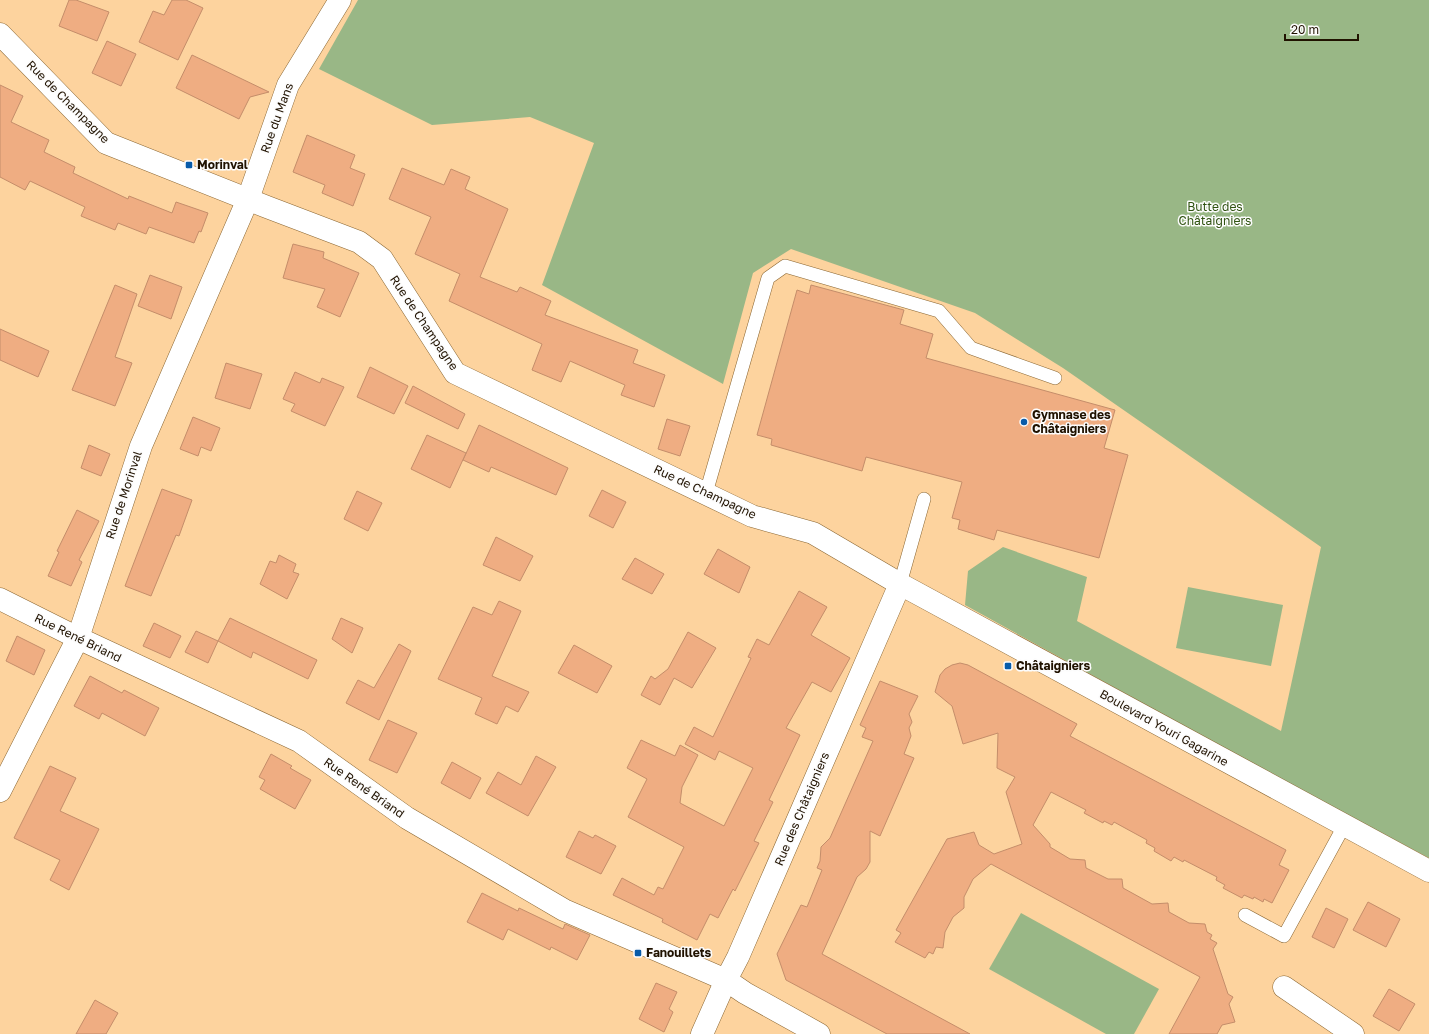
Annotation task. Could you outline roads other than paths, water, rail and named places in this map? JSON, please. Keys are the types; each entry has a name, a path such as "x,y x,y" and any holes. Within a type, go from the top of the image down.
{"street":[{"name":"Rue du Mans","path":"248,199 288,85 340,0"},
{"name":"Rue de Champagne","path":"0,34 106,143 359,242 382,259 455,372 752,516 813,533 900,584"},
{"name":"Rue de Morinval","path":"0,791 78,638 141,446 248,199"},
{"name":"Boulevard Youri Gagarine","path":"900,584 1429,871"},
{"name":"Rue des Châtaigniers","path":"702,1034 738,957 900,584"},
{"name":"Rue René Briand","path":"0,599 78,638 299,741 407,818 564,910 726,980 745,993 819,1034"},
{"path":"1284,987 1353,1034"}],"lane":[{"path":"706,493 768,278 785,266 939,311 970,348 1055,378"},
{"path":"900,584 924,499"},
{"path":"1245,915 1284,936 1344,826"}],"place":[{"name":"Morinval","path":"189,165"},
{"name":"Gymnase des Châtaigniers","path":"1024,422"},
{"name":"Châtaigniers","path":"1008,666"},
{"name":"Fanouillets","path":"638,953"}],"park label":[{"name":"Butte des Châtaigniers","path":"1215,214"}]}
